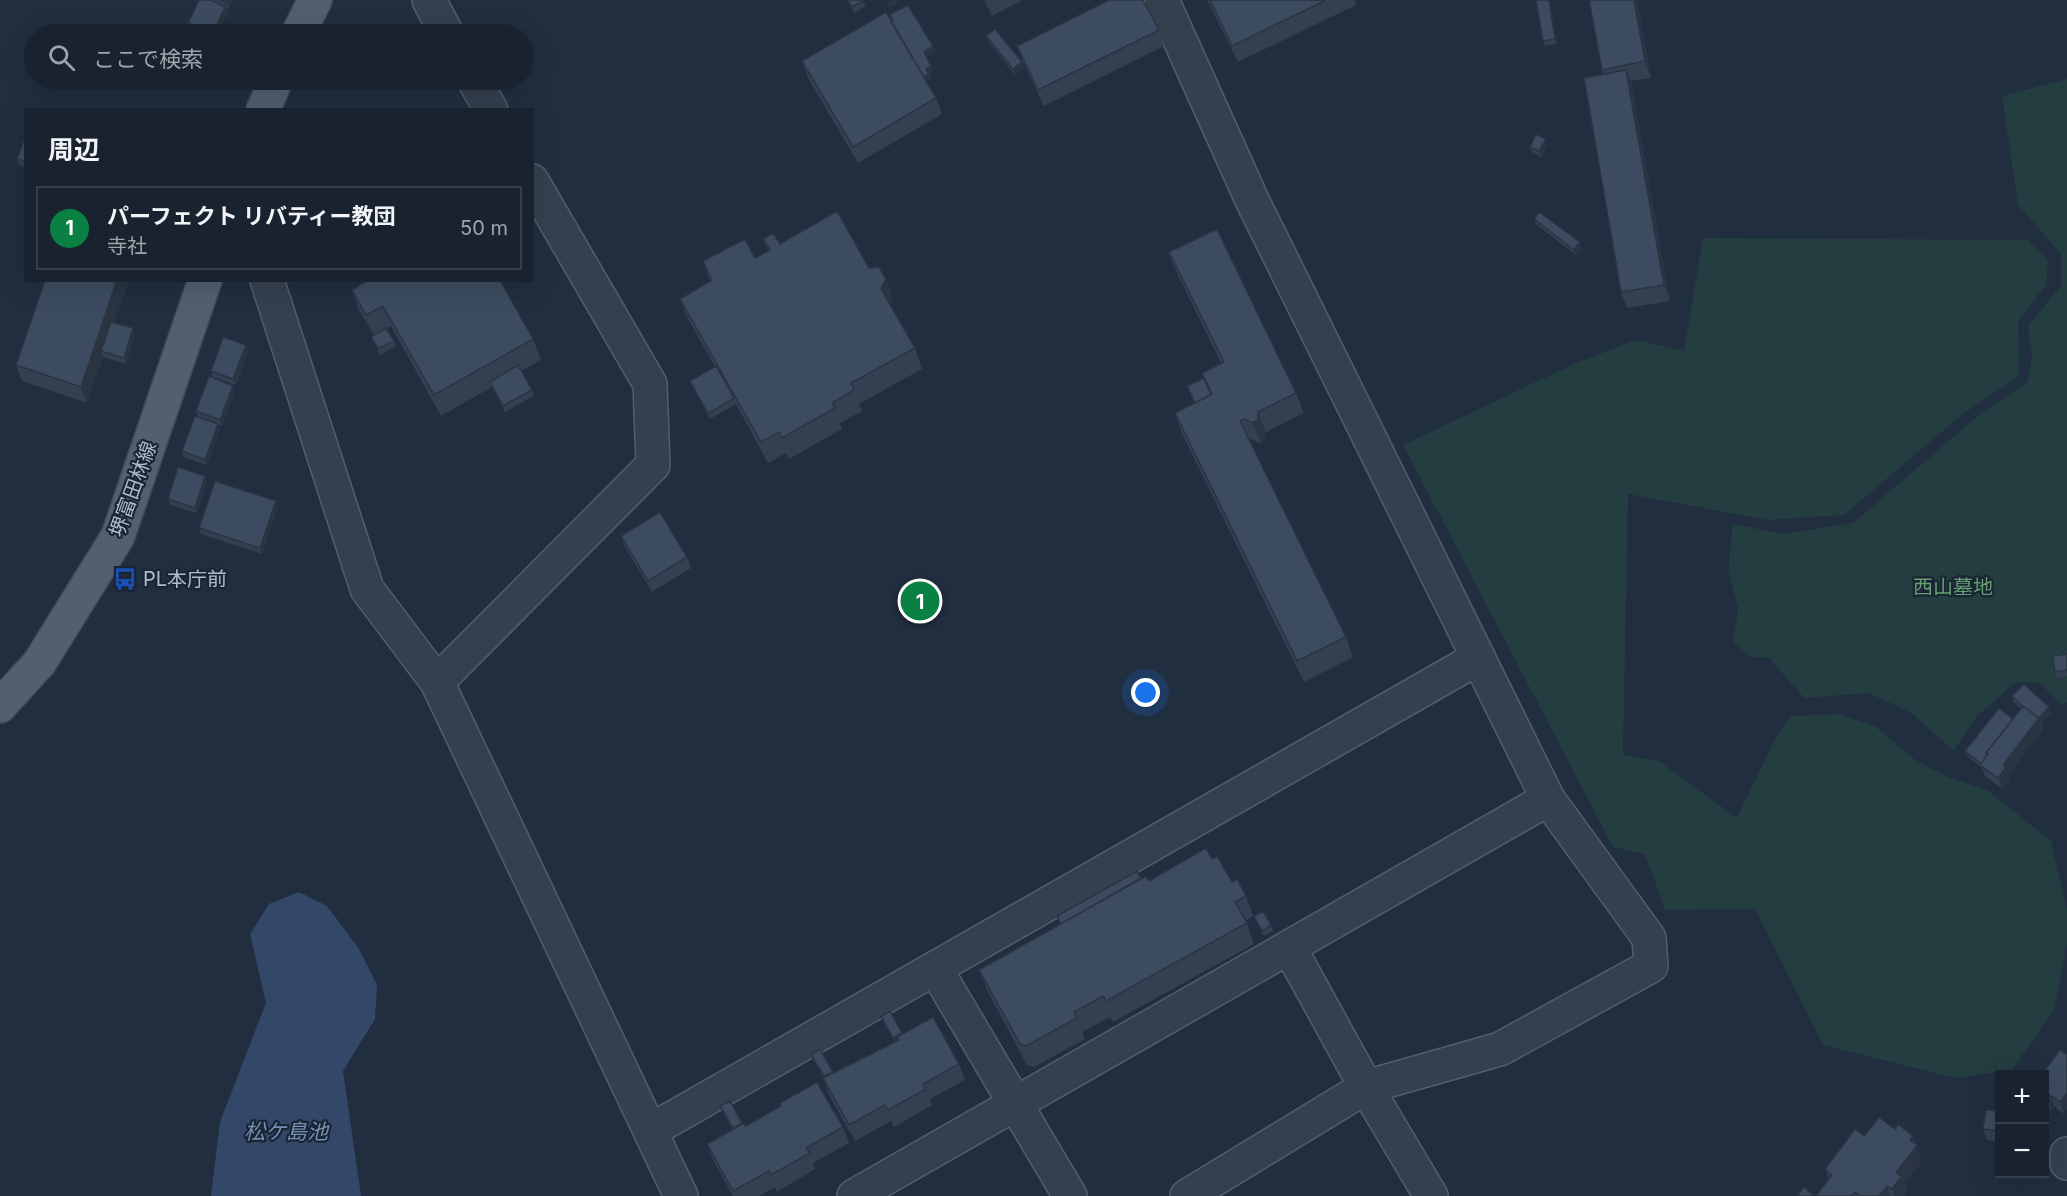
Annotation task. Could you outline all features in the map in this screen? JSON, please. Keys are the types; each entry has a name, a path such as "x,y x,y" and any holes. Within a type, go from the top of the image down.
{"main road":[{"path":"303,24 315,0"},
{"path":"263,108 271,90"},
{"name":"堺富田林線","path":"0,706 40,662 118,536 204,282"}],"street":[{"path":"429,0 442,24"},
{"path":"1162,0 1252,200 1548,799 1649,938 1651,966 1500,1049 1366,1088 1187,1196"},
{"path":"480,90 490,108"},
{"path":"437,682 653,465 650,384 534,185"},
{"path":"268,282 367,589 437,682 681,1196"},
{"path":"650,1131 1478,658"},
{"path":"854,1196 1548,799"},
{"path":"1289,946 1366,1088 1431,1196"},
{"path":"935,968 1070,1196"},
{"path":"2067,1154 2067,1163"}],"green space":[{"name":"西山墓地","path":"2067,79 2067,703 2061,704 2040,683 2016,682 1976,717 1954,751 1911,713 1869,693 1804,698 1769,658 1751,657 1733,643 1738,609 1728,571 1733,524 1784,534 1853,523 1980,414 2028,382 2032,353 2028,326 2061,286 2061,254 2018,205 2002,96"},
{"path":"1703,238 2028,240 2048,261 2046,285 2018,321 2019,376 1964,413 1844,515 1768,520 1628,494 1623,755 1659,761 1737,818 1775,739 1791,716 1838,714 1875,726 1915,760 1946,776 1987,790 2051,841 2067,909 2067,944 2054,1010 2012,1070 1995,1070 1995,1072 1956,1078 1823,1045 1755,909 1665,910 1645,854 1613,847 1403,445 1578,362 1636,340 1684,351"}],"water":[{"name":"松ケ島池","path":"299,892 327,906 359,949 377,985 375,1019 343,1071 361,1196 211,1196 220,1122 266,1003 250,934 269,904"}],"building":[{"path":"199,0 211,0 225,7 217,24 188,23"},
{"path":"1109,0 1143,0 1159,30 1038,90 1017,46"},
{"path":"1210,0 1326,0 1232,46"},
{"path":"1536,0 1549,0 1555,39 1543,41"},
{"path":"1589,0 1634,0 1645,61 1602,70"},
{"path":"848,1 863,1 852,7"},
{"path":"908,5 933,46 924,52 931,66 926,69 929,74 924,77 891,22 893,20 890,14"},
{"path":"886,12 936,98 853,147 802,61"},
{"path":"995,29 1022,62 1013,69 986,36"},
{"path":"1626,70 1664,285 1621,292 1584,78"},
{"path":"1536,134 1546,139 1539,151 1530,147"},
{"path":"24,140 24,161 17,159"},
{"path":"837,211 869,268 879,267 886,279 881,289 915,348 851,383 854,390 832,403 835,408 782,438 779,432 761,442 680,299 712,280 703,261 745,239 755,258 770,250 763,239 773,233 780,244"},
{"path":"1539,212 1580,242 1574,250 1534,219"},
{"path":"1217,229 1296,393 1258,412 1258,419 1253,423 1244,419 1240,421 1346,637 1297,661 1175,413 1212,394 1202,373 1224,362 1169,252"},
{"path":"44,282 116,282 81,387 16,365"},
{"path":"365,282 501,282 533,339 434,395 383,306 366,315 352,290"},
{"path":"111,322 133,328 124,358 101,351"},
{"path":"386,328 394,341 378,349 371,337"},
{"path":"223,337 246,345 233,379 211,371"},
{"path":"518,365 532,390 503,406 490,382"},
{"path":"716,366 734,398 708,414 690,381"},
{"path":"209,376 233,386 220,420 196,411"},
{"path":"1204,378 1211,395 1195,403 1187,386"},
{"path":"195,416 218,424 205,460 182,451"},
{"path":"178,467 205,476 195,508 168,499"},
{"path":"215,481 276,501 260,548 199,528"},
{"path":"660,512 687,557 648,581 621,536"},
{"path":"2067,654 2067,670 2055,672 2053,656"},
{"path":"2024,684 2049,707 2039,718 2012,696"},
{"path":"2023,706 2039,718 2003,765 2006,767 1998,778 1980,765 1988,754 1986,753"},
{"path":"1999,708 2013,719 1986,753 1981,764 1965,751"},
{"path":"1206,848 1212,859 1217,856 1232,882 1237,879 1246,896 1235,902 1247,923 1106,1001 1103,996 1074,1012 1077,1018 1026,1046 1020,1044 979,970 1146,876 1149,881"},
{"path":"1137,871 1141,878 1061,924 1057,916"},
{"path":"1263,911 1271,925 1262,931 1254,916"},
{"path":"890,1011 902,1033 893,1038 881,1016"},
{"path":"933,1017 959,1064 923,1084 926,1089 888,1110 885,1105 849,1125 823,1078 899,1040 897,1037"},
{"path":"820,1049 833,1072 824,1076 811,1055"},
{"path":"2060,1050 2067,1055 2067,1093 2060,1102 2050,1095 2049,1097 2049,1070 2045,1070"},
{"path":"817,1082 843,1127 806,1148 810,1153 771,1175 769,1171 733,1191 707,1144 744,1123 746,1126"},
{"path":"730,1101 742,1123 733,1128 720,1106"},
{"path":"1986,1110 1995,1111 1995,1130 1983,1129"},
{"path":"1879,1117 1895,1129 1898,1124 1913,1136 1910,1140 1917,1145 1896,1173 1902,1176 1892,1189 1887,1186 1879,1196 1860,1196 1855,1192 1852,1196 1816,1196 1832,1175 1825,1169 1855,1129 1864,1136"},
{"path":"1804,1187 1813,1195 1812,1196 1797,1196"}],"place":[{"name":"PL本庁前","path":"125,579"},
{"name":"パーフェクト リバティー教団","path":"920,601"}]}
